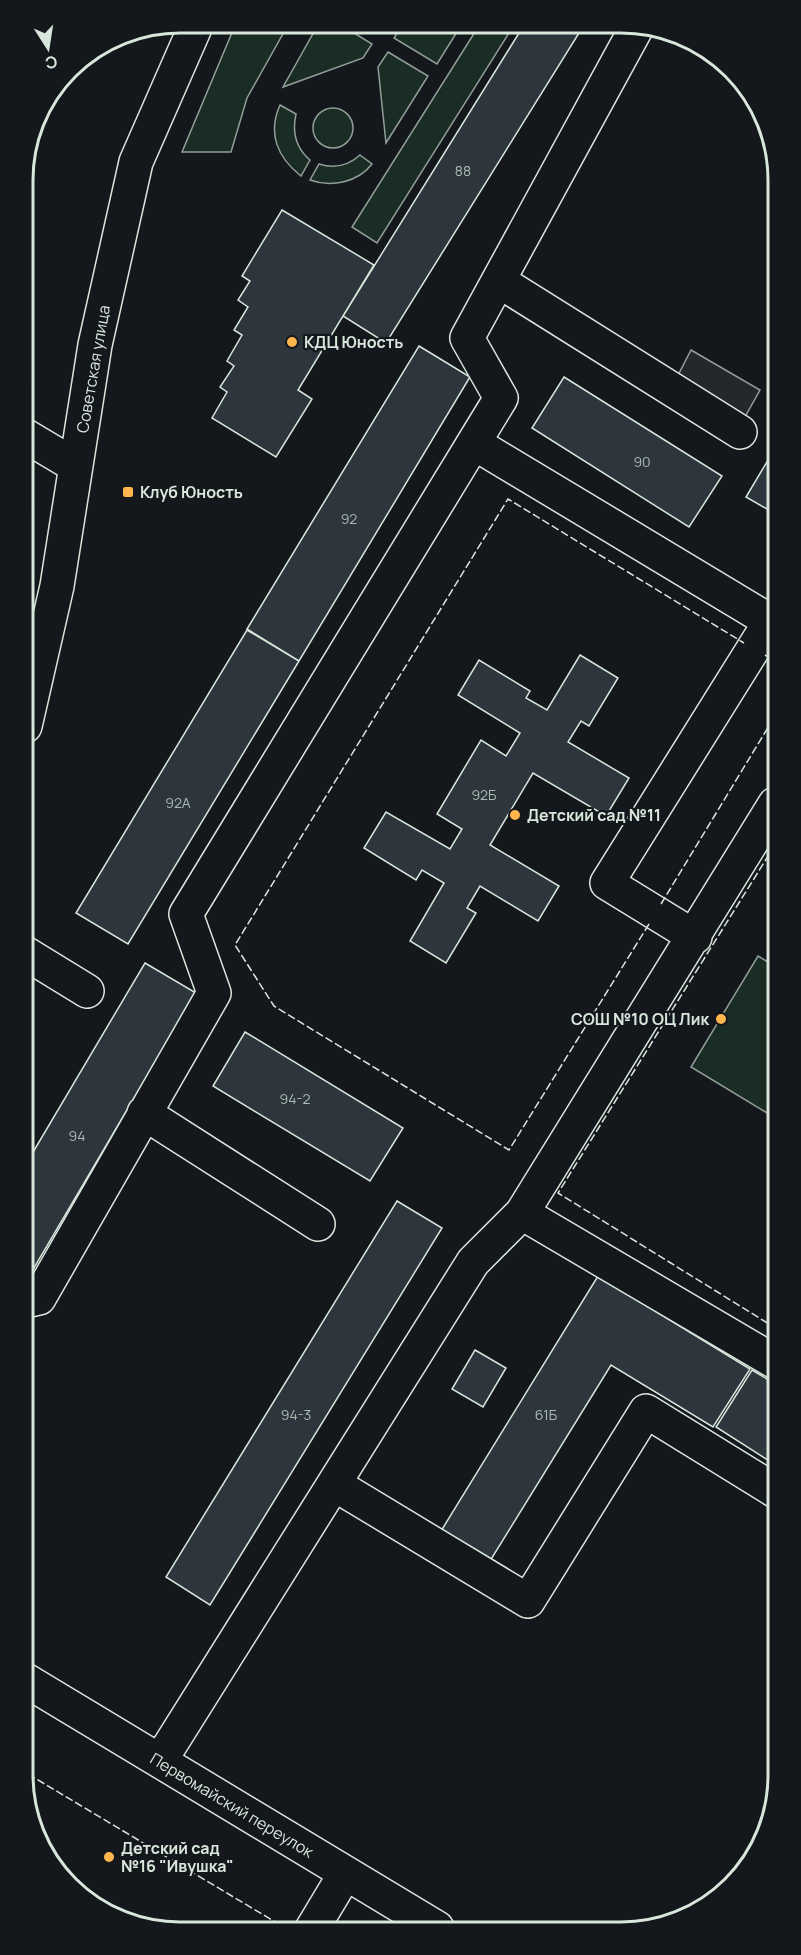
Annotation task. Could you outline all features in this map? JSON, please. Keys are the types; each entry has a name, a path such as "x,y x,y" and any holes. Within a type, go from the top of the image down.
{"street":[{"name":"Советская улица","path":"33,691 57,586 95,345 136,162 194,33"},
{"path":"33,1299 39,1298 214,993 186,914 501,398 467,338 633,33"},
{"path":"499,281 740,432"},
{"path":"33,440 76,466"},
{"path":"474,443 768,620"},
{"path":"695,937 607,883 768,631"},
{"path":"160,1761 473,1263 522,1213 695,937 768,816"},
{"path":"33,957 87,991"},
{"path":"144,1113 318,1224"},
{"path":"522,1213 768,1359"},
{"path":"334,1484 528,1601 646,1411 768,1486"},
{"name":"Первомайский переулок","path":"33,1685 427,1922"},
{"path":"316,1922 345,1874"}],"green space":[{"path":"232,33 283,33 247,98 231,152 182,152"},
{"path":"313,33 354,33 372,44 363,58 283,87"},
{"path":"397,33 456,33 437,64 394,38"},
{"path":"474,33 509,33 377,243 352,227"},
{"path":"388,52 428,76 386,143 378,67"},
{"path":"280,105 296,114 296,139 301,150 310,160 301,176 286,161 277,145 275,126"},
{"path":"333,108 341,109 347,114 352,120 352,136 347,142 341,147 333,148 325,147 319,142 314,136 313,128 314,120 319,114 325,109"},
{"path":"360,155 372,164 352,179 336,183 310,180 319,164 341,166"},
{"path":"758,956 768,962 767,1113 691,1067"}],"shaded area":[{"path":"691,350 760,390 741,424 673,385"}],"building":[{"path":"519,33 579,33 386,343 343,316"},
{"path":"282,210 374,265 298,390 312,399 276,457 212,418 227,392 220,387 234,366 227,361 242,335 234,330 248,307 238,300 250,281 242,276"},
{"path":"419,346 470,377 299,661 247,629"},
{"path":"564,377 722,476 689,527 532,428"},
{"path":"768,460 768,510 746,497"},
{"path":"247,630 299,661 128,944 76,913"},
{"path":"580,655 618,678 589,726 581,721 568,742 629,778 606,816 533,773 490,845 559,886 538,921 480,886 467,908 476,913 446,963 410,941 444,883 422,870 416,880 364,848 386,812 450,849 462,829 437,814 481,740 506,756 520,733 458,695 479,660 530,691 526,698 547,710"},
{"path":"145,963 196,993 33,1270 33,1152"},
{"path":"245,1032 403,1128 370,1181 213,1086"},
{"path":"397,1201 442,1228 210,1605 166,1577"},
{"path":"598,1276 750,1369 713,1427 611,1365 490,1561 441,1531"},
{"path":"475,1350 506,1368 483,1407 452,1389"},
{"path":"752,1370 768,1380 768,1460 716,1427"}],"fence":[{"path":"649,924 509,1150 274,1006 235,945 508,499 744,643"},
{"path":"661,904 768,728"},
{"path":"768,856 558,1193 768,1323"},
{"path":"33,1777 275,1922"}],"place":[{"name":"КДЦ Юность","path":"292,342"},
{"name":"Клуб Юность","path":"128,492"},
{"name":"Детский сад №11","path":"515,815"},
{"name":"СОШ №10 ОЦ Лик","path":"721,1019"},
{"name":"Детский сад №16 \"Ивушка\"","path":"109,1857"}]}
